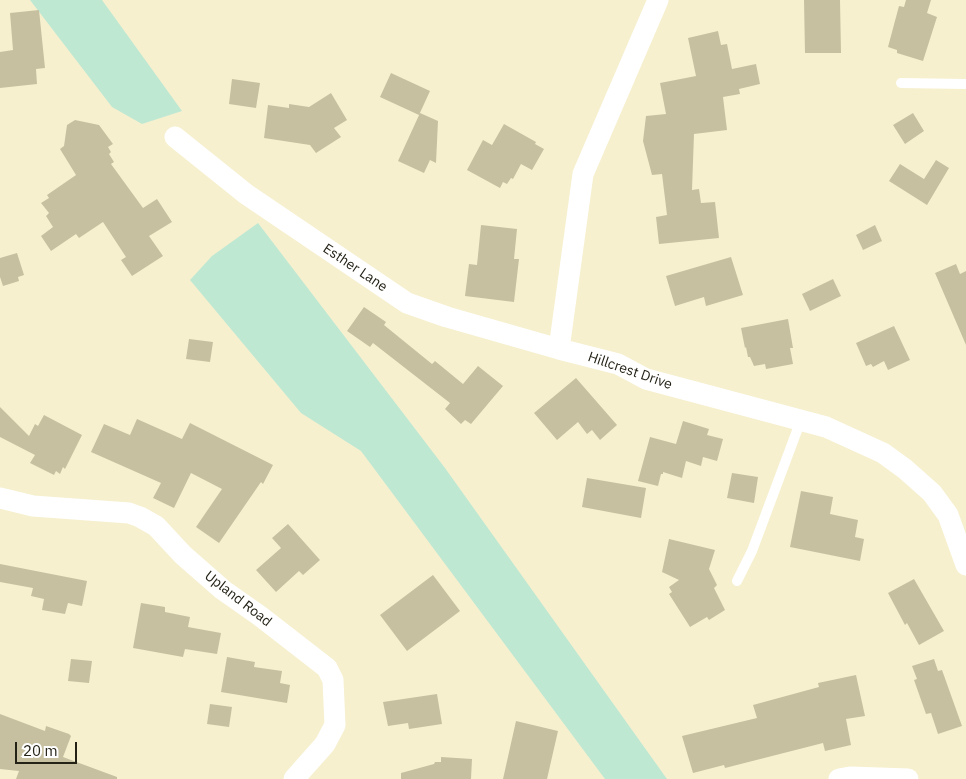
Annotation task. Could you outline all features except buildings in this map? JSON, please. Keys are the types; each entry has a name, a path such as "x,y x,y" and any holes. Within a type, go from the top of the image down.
{"street":[{"path":"560,349 583,174 658,0"},
{"name":"Esther Lane","path":"175,137 246,194 407,303 447,317 560,349"},
{"name":"Hillcrest Drive","path":"560,349 618,364 646,379 826,427 883,453 932,493 948,515 966,565"},
{"name":"Upland Road","path":"0,498 32,506 129,513 140,517 156,526 183,554 223,590 327,668 333,680 335,725 325,744 294,779"},
{"path":"839,779 850,777 908,779"}],"lane":[{"path":"900,82 966,84"},
{"path":"737,581 752,551 801,420"}],"green space":[{"path":"30,0 102,0 182,111 142,124 112,107"},
{"path":"258,223 445,468 667,779 605,779 361,451 301,413 190,280 212,256"}]}
